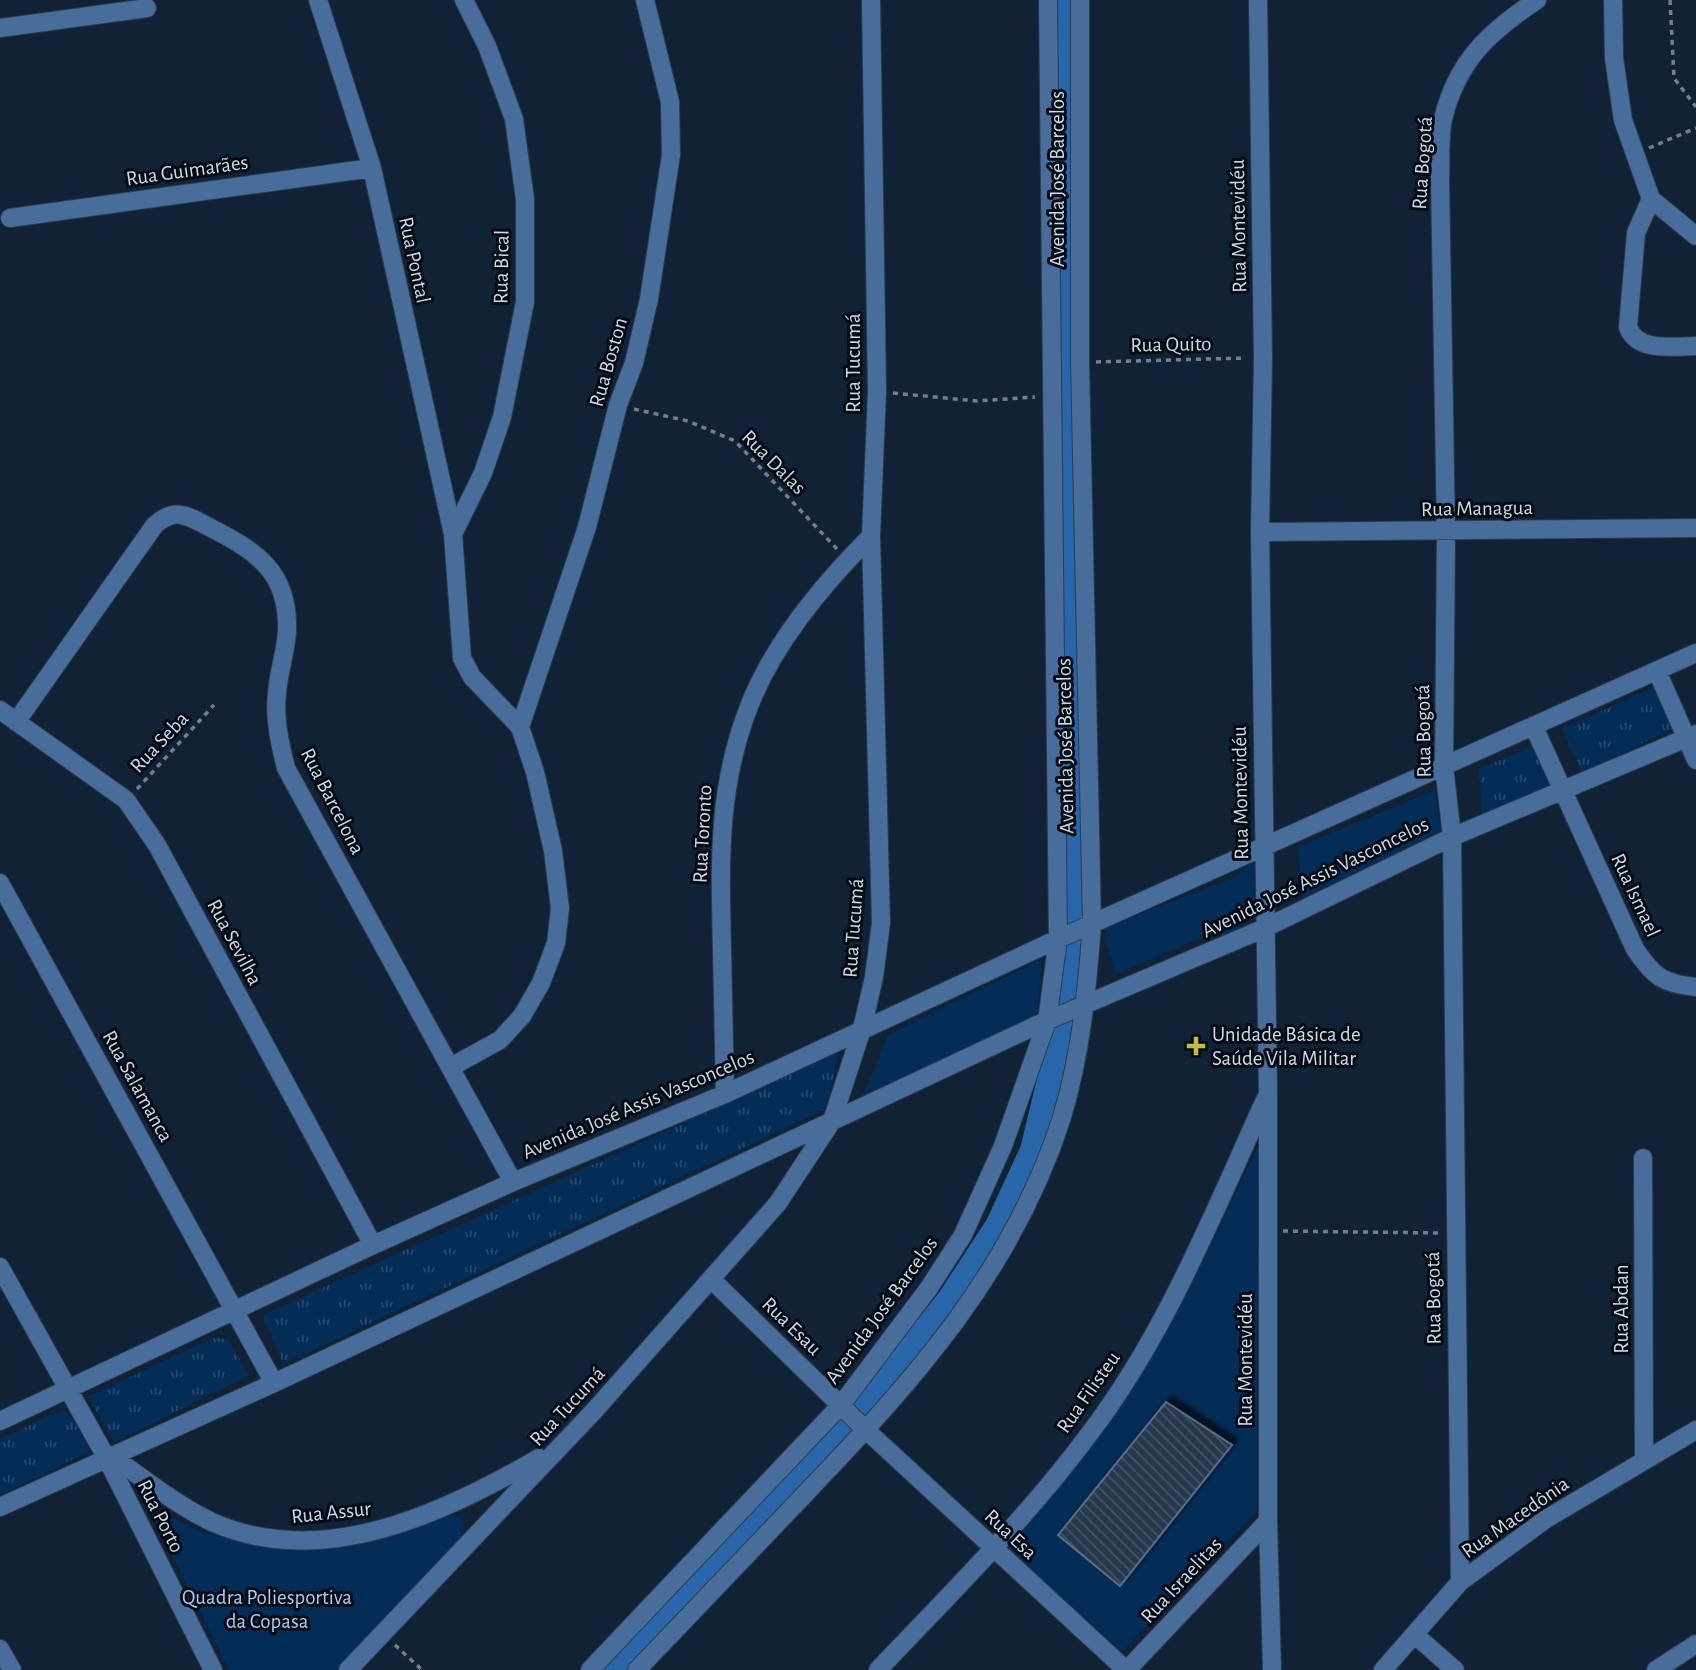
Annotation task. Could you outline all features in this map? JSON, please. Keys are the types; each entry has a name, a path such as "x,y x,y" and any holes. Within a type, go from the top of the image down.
{"street":[{"name":"Rua Pontal","path":"318,0 372,168 453,534"},
{"name":"Rua Bical","path":"453,534 483,472 502,416 525,302 525,199 514,120 487,46 464,0"},
{"name":"Rua Boston","path":"520,727 587,527 618,405 643,329 671,155 670,102 645,0"},
{"name":"Rua Tucumá","path":"348,1670 560,1447 778,1203 832,1121 862,1029 874,977 881,923 871,536 877,391 871,0"},
{"name":"Avenida José Barcelos","path":"590,1670 853,1417 925,1364 992,1272 1019,1221 1061,1119 1074,1073 1060,938 1048,0"},
{"name":"Avenida José Barcelos","path":"638,1670 853,1417 963,1235 1067,1014 1086,927 1080,362 1080,0"},
{"name":"Rua Montevidéu","path":"1258,0 1263,358 1259,533 1268,1094 1268,1521 1272,1670"},
{"name":"Rua Bogotá","path":"1460,1583 1452,837 1444,766 1446,532 1440,179 1443,120 1463,68 1485,38 1537,0"},
{"path":"1613,0 1614,58 1623,120 1635,155 1651,199 1696,236"},
{"path":"0,28 147,8"},
{"name":"Rua Guimarães","path":"9,218 372,168"},
{"path":"1651,199 1636,233 1633,251 1630,333 1644,344 1696,346"},
{"name":"Rua Barcelona","path":"16,722 154,526 165,516 178,514 192,518 252,553 274,572 285,596 287,632 276,695 278,734 286,768 513,1182"},
{"name":"Rua Managua","path":"1259,533 1696,527"},
{"path":"451,1067 500,1040 522,1016 541,983 556,943 560,908 553,851 535,772 520,727 472,677 462,658 453,534"},
{"name":"Rua Toronto","path":"725,1094 720,854 723,798 732,760 750,702 772,661 809,606 871,536"},
{"path":"1086,927 1696,653"},
{"path":"1657,671 1691,736 1696,760"},
{"name":"Rua Sevilha","path":"0,710 126,800 157,845 373,1245"},
{"path":"1534,727 1564,791"},
{"name":"Avenida José Assis Vasconcelos","path":"0,1507 274,1383 832,1121 1265,928 1452,837 1691,736"},
{"name":"Rua Ismael","path":"1564,791 1635,949 1650,972 1673,985 1696,987"},
{"name":"Rua Salamanca","path":"0,883 236,1310"},
{"name":"Avenida José Assis Vasconcelos","path":"0,1421 373,1245 513,1182 725,1094 1086,927"},
{"name":"Rua Filisteu","path":"878,1670 993,1549 1090,1433 1133,1370 1176,1293 1268,1094"},
{"name":"Rua Abdan","path":"1643,1158 1644,1460"},
{"path":"0,1267 69,1390"},
{"name":"Rua Esau","path":"712,1280 853,1417"},
{"path":"236,1310 274,1383"},
{"name":"Rua Porto","path":"69,1390 108,1456 214,1670"},
{"name":"Rua Esa","path":"853,1417 1127,1670"},
{"name":"Rua Macedônia","path":"1383,1670 1460,1583 1546,1519 1696,1430"},
{"name":"Rua Assur","path":"108,1456 203,1517 260,1537 290,1541 385,1529 472,1497 560,1447"},
{"path":"472,1497 485,1523"},
{"name":"Rua Israelitas","path":"1127,1670 1268,1521"},
{"path":"1415,1635 1455,1670"},
{"path":"1656,1670 1696,1644"},
{"path":"0,1648 12,1670"}],"path":[{"path":"1670,0 1674,78 1696,107"},
{"path":"1635,155 1696,128"},
{"name":"Rua Quito","path":"1080,362 1263,358"},
{"path":"877,391 977,401 1051,396"},
{"name":"Rua Dalas","path":"618,405 688,421 735,441 848,560"},
{"name":"Rua Seba","path":"126,800 214,705"},
{"path":"1267,1231 1455,1233"},
{"path":"384,1634 422,1670"}],"green space":[{"path":"1655,687 1677,726 1582,773 1562,729"},
{"path":"1535,745 1554,783 1483,816 1479,769"},
{"path":"1435,790 1441,835 1302,899 1298,847"},
{"path":"1255,859 1254,914 1223,942 1221,929 1115,975 1103,928 1233,878"},
{"path":"1042,959 1037,1020 864,1094 888,1035"},
{"path":"839,1052 826,1109 283,1364 263,1315"},
{"path":"1258,1147 1257,1511 1122,1652 1006,1546 1106,1427 1183,1302"},
{"path":"212,1338 228,1339 249,1375 115,1442 88,1397"},
{"path":"62,1410 71,1416 90,1451 0,1495 0,1439"},
{"name":"Quadra Poliesportiva da Copasa","path":"147,1505 201,1532 289,1551 352,1547 443,1514 461,1518 464,1537 379,1631 336,1670 229,1670"}],"building":[{"path":"1166,1402 1232,1445 1120,1586 1058,1535"}],"waterway":[{"path":"1068,0 1071,349"},
{"path":"620,1670 893,1376 952,1302 1001,1227 1036,1151 1072,1001 1078,951 1071,373"}],"place":[{"name":"Unidade Básica de Saúde Vila Militar","path":"1196,1046"}]}
